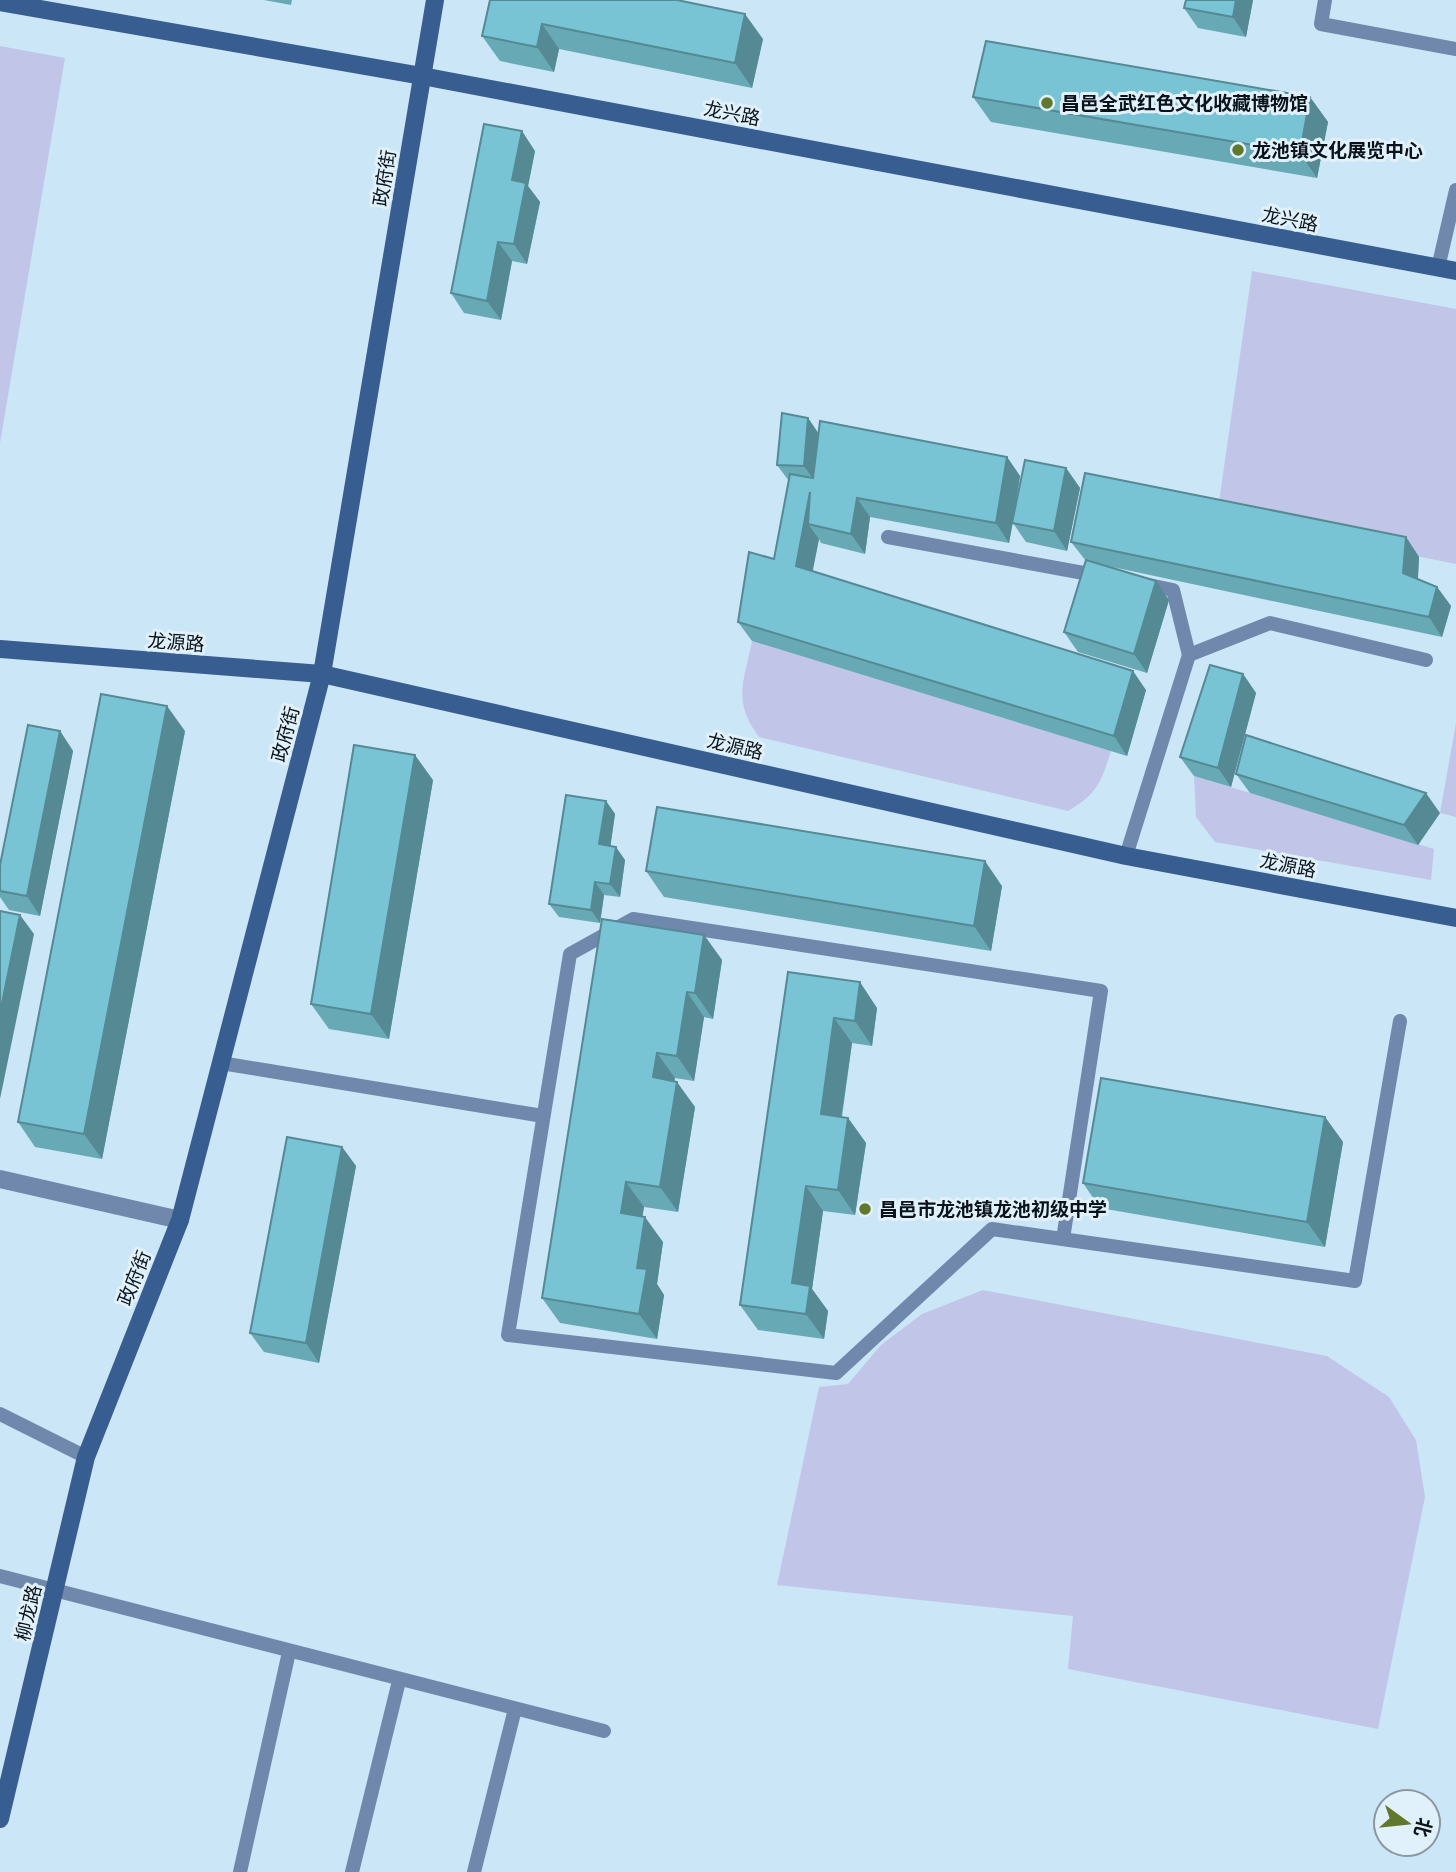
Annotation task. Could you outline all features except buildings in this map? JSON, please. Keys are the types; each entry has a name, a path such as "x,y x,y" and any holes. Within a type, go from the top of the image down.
{"street":[{"name":"政府街","path":"86,1457 180,1220 322,674 435,0"},
{"name":"龙兴路","path":"0,2 422,76 1447,270"},
{"name":"龙源路","path":"0,649 322,674 1126,856 1456,918"},
{"path":"0,1179 180,1220"},
{"name":"柳龙路","path":"0,1819 86,1457"}],"lane":[{"path":"1325,0 1321,24 1456,49"},
{"path":"1447,270 1456,190"},
{"path":"888,537 1173,590 1189,655 1126,856"},
{"path":"1189,655 1270,623 1426,660"},
{"path":"1063,1239 1101,991 633,919 570,954 508,1335 836,1373 992,1229 1355,1281 1401,1021"},
{"path":"221,1063 543,1116"},
{"path":"0,1415 86,1457"},
{"path":"0,1576 399,1681 604,1731"},
{"path":"240,1872 289,1652"},
{"path":"352,1872 399,1681"},
{"path":"474,1872 515,1709"}],"shaded area":[{"path":"0,46 65,58 0,443"},
{"path":"1252,271 1456,309 1456,564 1217,516"},
{"path":"752,641 1111,751 1097,787 1086,799 1068,811 759,737 745,713 742,691"},
{"path":"1456,723 1456,817 1440,813"},
{"path":"1194,776 1434,849 1431,880 1215,842 1196,817"},
{"path":"983,1290 1327,1356 1389,1397 1416,1440 1425,1497 1378,1729 1068,1669 1073,1616 777,1585 819,1387 848,1384 881,1345 922,1314"}],"place":[{"name":"昌邑全武红色文化收藏博物馆","path":"1047,103"},
{"name":"龙池镇文化展览中心","path":"1238,150"},
{"name":"昌邑市龙池镇龙池初级中学","path":"865,1209"}]}
